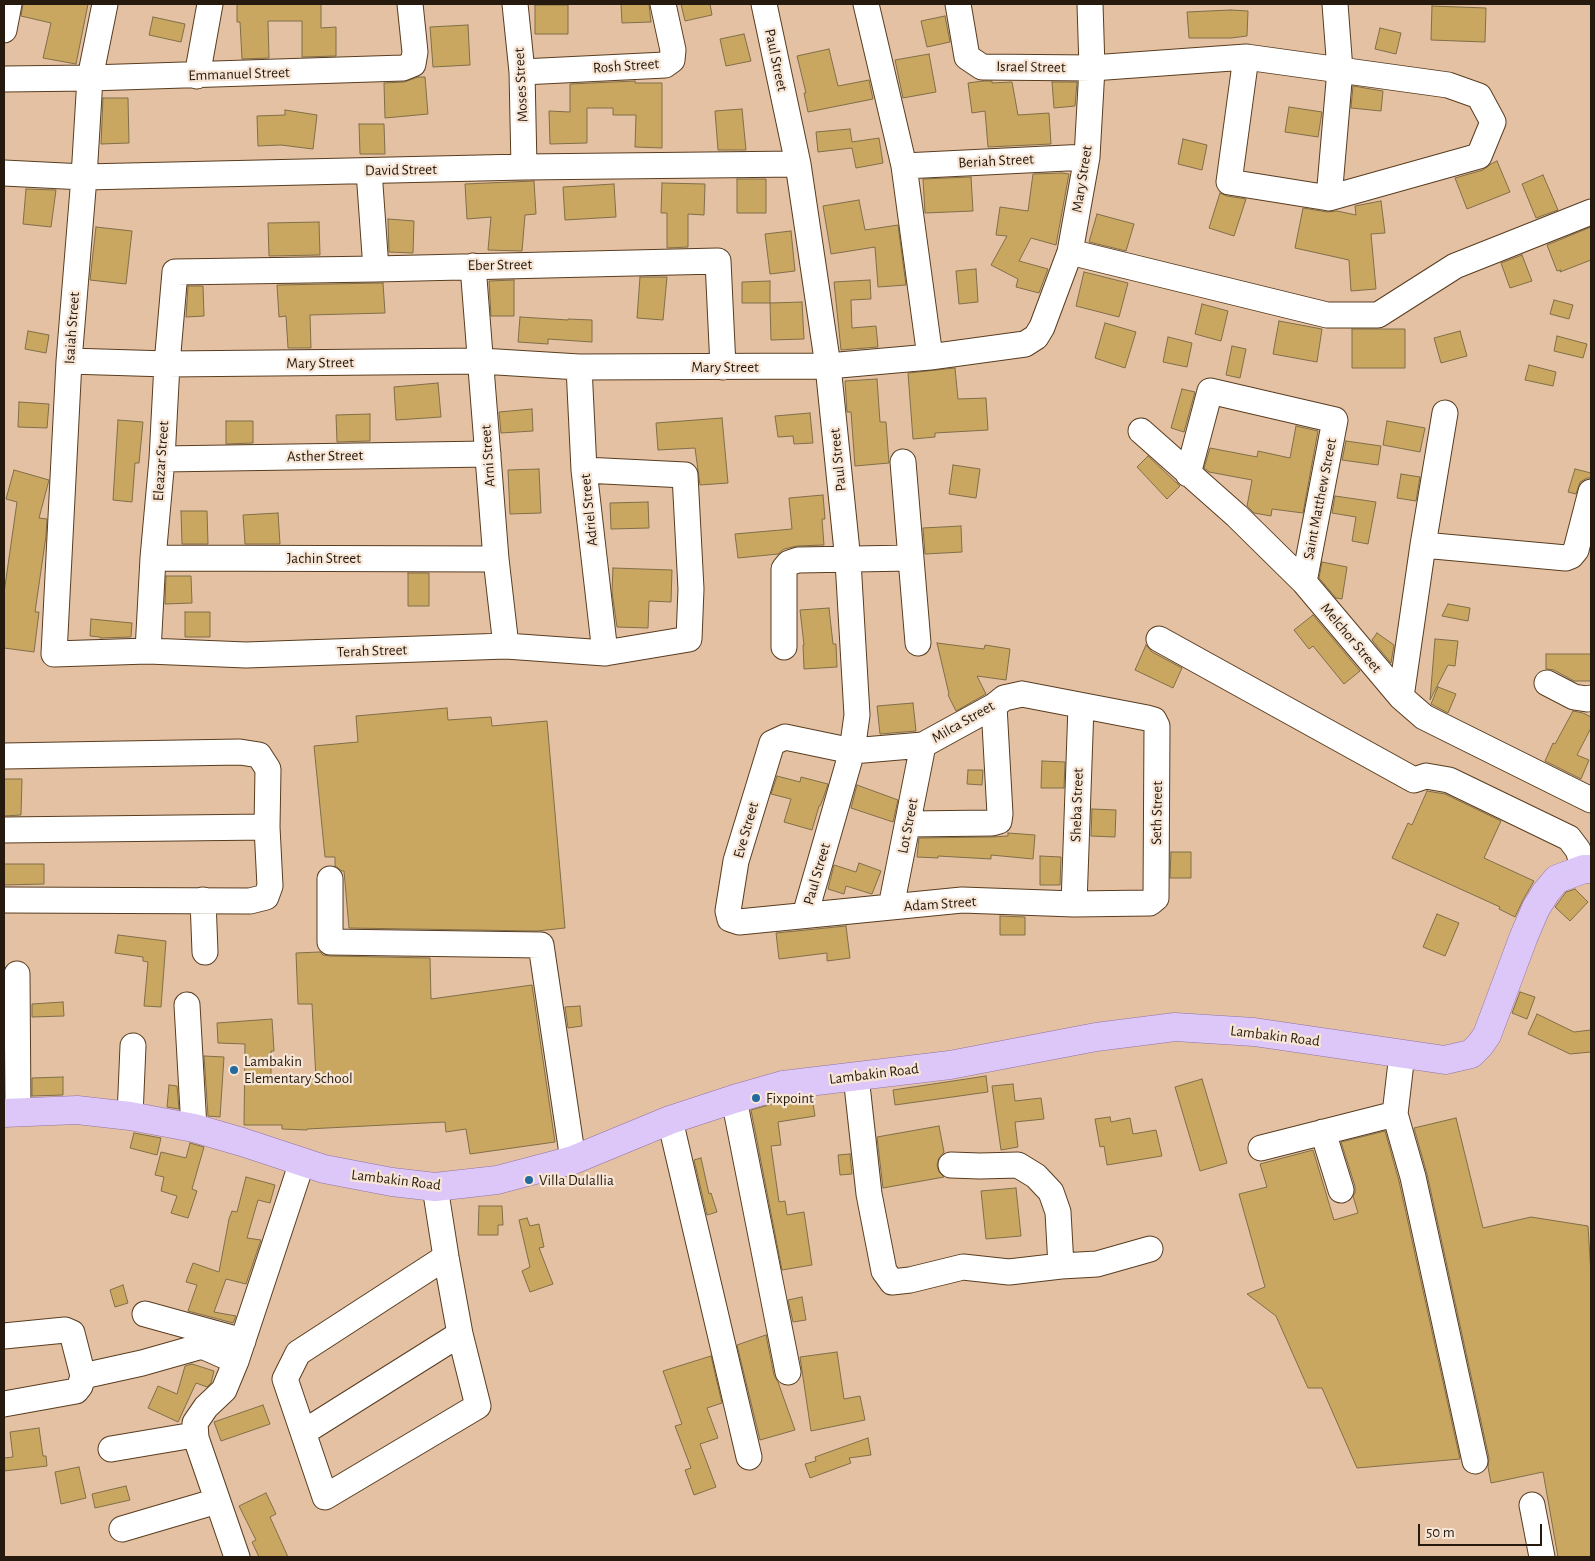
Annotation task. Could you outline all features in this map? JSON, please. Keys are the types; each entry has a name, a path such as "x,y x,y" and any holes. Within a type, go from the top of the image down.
{"main road":[{"name":"Lambakin Road","path":"11,1113 77,1110 130,1116 194,1128 324,1169 358,1177 436,1186 497,1180 573,1160 670,1120 783,1085 950,1065 1096,1037 1175,1027 1254,1032 1445,1060 1470,1054 1487,1035 1524,936 1546,892 1557,879 1588,869"}],"street":[{"path":"4,30 8,4"},
{"name":"Isaiah Street","path":"54,654 69,361 90,78 105,4"},
{"path":"197,76 210,4"},
{"name":"Emmanuel Street","path":"4,79 197,76 403,68 413,64 415,52 410,4"},
{"name":"Moses Street","path":"515,4 522,72 524,167"},
{"name":"Rosh Street","path":"522,72 664,65 672,60 673,50 663,4"},
{"name":"Paul Street","path":"764,4 798,164 828,366 848,561 857,715 852,751 805,916"},
{"path":"866,4 904,166 930,357"},
{"name":"Israel Street","path":"958,4 967,56 982,67 1092,68 1246,57 1448,85 1479,96 1492,122 1479,156 1329,198"},
{"name":"Mary Street","path":"69,361 167,364 481,361 579,367 828,366 930,357 1025,344 1036,337 1042,326 1070,252 1088,157 1092,68 1090,4"},
{"path":"1246,57 1229,182 1329,198 1340,70 1335,4"},
{"name":"Beriah Street","path":"904,166 1088,157"},
{"name":"David Street","path":"4,174 84,177 524,167 798,164"},
{"path":"369,171 376,269"},
{"path":"1070,252 1327,315 1378,315 1455,266 1591,212"},
{"name":"Eber Street","path":"176,272 718,261 723,367"},
{"name":"Arni Street","path":"473,266 496,559 506,646"},
{"name":"Eleazar Street","path":"148,651 167,364 176,272"},
{"name":"Adriel Street","path":"579,367 584,470 605,653"},
{"name":"Saint Matthew Street","path":"1188,474 1210,391 1335,420 1304,582"},
{"path":"1401,697 1445,413"},
{"name":"Melchor Street","path":"1141,431 1237,516 1304,582 1401,697 1424,717 1591,800"},
{"name":"Asther Street","path":"162,459 488,454"},
{"path":"903,462 918,644"},
{"name":"Terah Street","path":"54,654 148,651 246,655 506,646 605,653 690,639 691,589 685,475 584,470"},
{"path":"1423,546 1566,558 1571,556 1576,550 1591,492"},
{"name":"Jachin Street","path":"153,558 496,559"},
{"path":"784,647 784,569 789,563 798,560 848,561 910,558"},
{"path":"1159,639 1414,780 1426,776 1449,780 1569,838 1588,869"},
{"path":"1546,683 1574,697 1591,698"},
{"name":"Milca Street","path":"772,743 785,737 852,751 923,745 994,706 1004,698 1022,694 1154,720"},
{"path":"909,824 992,823 998,821 1000,814 994,706"},
{"name":"Sheba Street","path":"1074,904 1081,706"},
{"name":"Seth Street","path":"1150,904 1156,898 1158,726 1154,720"},
{"name":"Eve Street","path":"730,919 728,911 736,861 772,743"},
{"name":"Lot Street","path":"891,907 909,824 923,745"},
{"path":"4,756 240,752 259,755 268,769 267,827 270,886 266,897 250,901 4,900"},
{"path":"4,830 267,827"},
{"path":"330,879 330,942 541,945 573,1160"},
{"path":"203,900 206,952"},
{"name":"Adam Street","path":"730,919 739,922 962,900 1074,904 1150,904"},
{"path":"11,1113 17,974"},
{"path":"187,1005 194,1128"},
{"path":"130,1116 133,1046"},
{"path":"1402,1054 1395,1114 1413,1178 1475,1461"},
{"path":"856,1076 869,1194 884,1271 892,1282 910,1280 963,1267 1009,1272 1097,1264 1150,1249"},
{"path":"734,1099 788,1372"},
{"path":"1261,1148 1395,1114"},
{"path":"670,1120 749,1457"},
{"path":"1323,1132 1340,1190"},
{"path":"237,1557 196,1438 195,1423 206,1407 224,1390 239,1351 302,1162"},
{"path":"951,1165 1018,1165 1036,1176 1051,1192 1058,1212 1061,1266"},
{"path":"436,1186 460,1334 478,1406 325,1497 285,1379 298,1353 446,1257"},
{"path":"145,1314 239,1351"},
{"path":"4,1336 65,1330 72,1333 83,1376 80,1386 76,1390 4,1404"},
{"path":"304,1432 460,1334"},
{"path":"83,1376 202,1346 239,1351"},
{"path":"111,1449 188,1436 196,1438"},
{"path":"122,1528 217,1501"},
{"path":"1532,1505 1542,1557"}],"building":[{"path":"23,4 88,4 76,64 43,58 51,23 21,16"},
{"path":"237,4 321,4 321,28 336,27 336,56 302,57 302,21 268,21 269,58 242,59 240,22 237,22"},
{"path":"621,4 649,4 651,22 622,23"},
{"path":"681,4 710,4 712,15 685,21"},
{"path":"535,5 568,5 568,34 535,34"},
{"path":"1432,6 1486,8 1485,42 1431,40"},
{"path":"1248,11 1247,36 1189,38 1187,12"},
{"path":"945,16 950,42 927,47 921,21"},
{"path":"153,17 185,24 181,42 149,35"},
{"path":"468,25 470,65 433,67 430,27"},
{"path":"1380,28 1401,33 1396,54 1375,49"},
{"path":"744,34 751,61 726,66 720,39"},
{"path":"829,49 838,86 869,80 873,99 808,112 804,93 806,93 797,56"},
{"path":"929,54 936,92 903,98 895,60"},
{"path":"418,77 425,77 428,114 385,118 384,83 404,82"},
{"path":"635,81 635,83 662,83 662,148 635,147 636,115 613,115 613,108 587,108 587,143 550,144 549,111 570,112 570,84"},
{"path":"992,81 992,83 1012,82 1018,115 1049,113 1051,144 988,147 985,111 972,113 968,83"},
{"path":"1052,82 1077,82 1075,106 1054,108"},
{"path":"1353,86 1383,91 1381,111 1351,108"},
{"path":"103,98 128,98 129,143 101,144"},
{"path":"1289,107 1322,112 1318,137 1285,132"},
{"path":"742,109 746,150 718,150 715,111"},
{"path":"285,110 317,115 313,149 281,145 258,146 257,116 285,115"},
{"path":"359,124 384,124 385,154 360,154"},
{"path":"850,129 852,142 879,138 883,163 856,168 852,148 818,152 816,132"},
{"path":"1183,139 1207,145 1202,170 1178,164"},
{"path":"1497,161 1510,192 1467,209 1455,178 1483,170"},
{"path":"1033,174 1069,174 1056,245 1031,238 1019,261 1048,269 1039,293 1016,287 1018,279 991,265 1007,236 996,235 1000,207 1028,211"},
{"path":"1543,175 1558,210 1536,218 1522,184"},
{"path":"971,177 973,211 925,213 923,179"},
{"path":"737,179 766,179 766,213 737,213"},
{"path":"534,181 536,214 525,215 522,251 488,250 491,217 467,219 465,184"},
{"path":"662,183 705,184 704,215 688,214 688,247 667,248 667,213 661,213"},
{"path":"614,184 616,217 565,220 563,187"},
{"path":"26,189 56,190 51,227 23,224"},
{"path":"1220,193 1246,199 1234,236 1209,228"},
{"path":"859,200 865,230 898,225 906,285 878,287 875,247 831,254 823,206"},
{"path":"1381,201 1385,233 1371,234 1376,289 1351,291 1349,260 1295,248 1303,208 1356,215 1355,206"},
{"path":"1097,214 1134,224 1126,251 1089,242"},
{"path":"388,219 414,221 413,253 389,252"},
{"path":"319,222 320,255 269,256 268,223"},
{"path":"96,227 132,231 126,284 90,280"},
{"path":"1591,227 1591,260 1560,272 1561,270 1557,271 1547,245"},
{"path":"791,231 795,271 770,274 765,234"},
{"path":"1522,255 1532,281 1510,288 1501,263"},
{"path":"976,269 978,302 959,304 956,271"},
{"path":"1084,272 1128,283 1119,317 1076,306"},
{"path":"640,277 667,277 663,320 637,318"},
{"path":"514,280 514,316 491,316 489,281"},
{"path":"870,280 871,299 851,300 852,328 876,326 878,347 841,350 834,282"},
{"path":"770,281 770,303 742,303 742,282"},
{"path":"383,283 385,313 310,315 311,348 288,348 286,316 279,317 277,285"},
{"path":"188,286 203,286 204,316 186,317"},
{"path":"1554,300 1573,305 1569,319 1550,314"},
{"path":"802,302 804,339 771,340 770,303"},
{"path":"1202,304 1228,311 1221,341 1195,334"},
{"path":"520,317 592,320 592,342 548,339 548,344 518,342"},
{"path":"1279,321 1322,329 1317,362 1273,354"},
{"path":"1105,323 1136,332 1125,368 1095,358"},
{"path":"1352,329 1405,329 1405,368 1352,368"},
{"path":"28,331 49,335 46,353 25,349"},
{"path":"1460,331 1467,356 1441,363 1434,338"},
{"path":"1557,336 1587,344 1583,358 1554,351"},
{"path":"1168,337 1192,343 1187,367 1163,362"},
{"path":"1232,346 1246,349 1240,378 1226,375"},
{"path":"1529,365 1556,372 1553,386 1525,380"},
{"path":"955,368 958,399 986,398 988,430 935,433 935,437 913,439 908,373"},
{"path":"877,379 880,422 886,422 889,463 855,466 851,412 847,412 845,381"},
{"path":"438,383 441,417 396,420 394,387"},
{"path":"1182,389 1195,392 1184,432 1171,428"},
{"path":"19,402 49,404 47,428 18,427"},
{"path":"532,409 533,431 501,433 499,412"},
{"path":"810,413 813,443 794,444 793,436 778,437 775,416"},
{"path":"370,414 370,441 337,442 336,415"},
{"path":"722,418 728,483 700,485 695,448 658,450 656,423"},
{"path":"118,420 143,422 139,463 135,463 132,502 113,500"},
{"path":"226,421 253,421 253,443 226,444"},
{"path":"1387,421 1425,428 1420,452 1383,445"},
{"path":"1296,426 1318,431 1303,513 1272,509 1271,516 1254,513 1247,506 1252,480 1209,472 1204,468 1210,448 1257,457 1258,451 1290,458"},
{"path":"1346,441 1381,446 1378,465 1342,460"},
{"path":"1148,456 1180,486 1167,499 1137,467"},
{"path":"953,465 980,469 976,498 949,494"},
{"path":"539,469 541,513 510,514 508,470"},
{"path":"1575,469 1591,473 1591,478 1580,482 1576,494 1568,492"},
{"path":"14,470 49,480 39,518 47,519 35,612 39,612 34,652 4,648 4,593 17,502 6,499"},
{"path":"1401,474 1420,477 1416,501 1397,498"},
{"path":"823,495 825,519 822,519 824,545 797,546 784,549 778,554 738,558 735,534 792,529 789,498"},
{"path":"1335,496 1376,502 1368,544 1352,541 1356,517 1332,513"},
{"path":"648,502 649,528 611,529 610,503"},
{"path":"181,511 207,511 208,544 182,544"},
{"path":"278,513 280,544 245,544 243,515"},
{"path":"961,526 962,552 925,554 923,528"},
{"path":"1322,562 1347,567 1342,599 1336,598 1319,578"},
{"path":"613,568 672,570 671,602 649,601 648,628 617,627 612,592"},
{"path":"408,573 429,573 429,606 408,606"},
{"path":"166,576 191,576 192,603 165,604"},
{"path":"1448,604 1470,608 1468,621 1442,616"},
{"path":"829,608 833,644 836,644 837,667 804,669 804,645 800,610"},
{"path":"185,612 210,612 210,637 185,637"},
{"path":"1313,615 1360,671 1344,684 1313,646 1309,649 1294,630"},
{"path":"91,619 132,623 131,637 100,638 90,636"},
{"path":"1377,633 1394,645 1391,663 1372,640"},
{"path":"1435,639 1458,641 1455,666 1448,665 1430,700"},
{"path":"937,643 984,649 985,645 1010,649 1006,680 977,676 986,694 956,711 948,695"},
{"path":"1146,645 1152,652 1182,668 1173,688 1135,670"},
{"path":"1546,654 1591,654 1591,681 1574,681 1554,670 1546,669"},
{"path":"1438,687 1456,694 1448,713 1431,704"},
{"path":"913,703 916,731 880,734 877,706"},
{"path":"447,708 448,720 491,717 492,726 547,721 565,928 537,931 349,928 344,871 335,866 335,857 325,857 314,746 358,742 356,716"},
{"path":"1573,711 1591,717 1591,728 1577,755 1589,760 1581,779 1545,761 1553,743 1555,744"},
{"path":"1042,761 1065,762 1064,788 1041,788"},
{"path":"968,770 983,770 982,785 967,784"},
{"path":"777,776 800,782 801,777 828,784 812,830 784,822 791,799 771,794"},
{"path":"4,779 22,779 21,815 4,816"},
{"path":"857,785 898,800 893,822 851,808"},
{"path":"1427,791 1445,794 1501,821 1484,858 1534,881 1515,917 1499,909 1500,907 1392,858 1408,823 1412,825"},
{"path":"1092,809 1116,810 1115,837 1091,836"},
{"path":"1008,833 1035,835 1033,859 991,855 991,859 938,856 938,858 917,857 919,838 992,837 1008,836"},
{"path":"1171,852 1191,852 1191,878 1170,878"},
{"path":"1040,856 1061,857 1060,885 1040,885"},
{"path":"859,863 881,871 872,894 846,886 844,894 828,889 834,865 856,872"},
{"path":"4,864 44,864 44,884 4,885"},
{"path":"1575,889 1588,902 1570,921 1555,907 1566,892"},
{"path":"1437,914 1459,923 1445,956 1423,947"},
{"path":"1000,916 1025,917 1025,935 1000,935"},
{"path":"846,926 850,958 827,961 827,953 779,959 776,933"},
{"path":"118,935 166,941 161,1007 144,1006 148,962 143,961 143,957 115,953"},
{"path":"320,952 323,955 330,956 430,958 431,999 532,985 555,1142 470,1154 466,1129 446,1132 445,1122 307,1130 282,1129 282,1125 244,1125 245,1044 218,1043 217,1023 272,1019 274,1051 271,1051 271,1077 316,1079 312,1004 298,1004 296,953"},
{"path":"1520,992 1535,997 1527,1019 1512,1013"},
{"path":"63,1002 64,1016 32,1017 32,1004"},
{"path":"580,1006 582,1026 568,1028 565,1007"},
{"path":"1537,1014 1574,1032 1591,1030 1591,1052 1570,1054 1528,1034"},
{"path":"204,1056 224,1057 220,1117 208,1116"},
{"path":"986,1076 988,1092 895,1105 893,1090"},
{"path":"63,1077 63,1095 32,1096 32,1078"},
{"path":"1202,1079 1227,1163 1200,1171 1175,1087"},
{"path":"1013,1084 1015,1101 1041,1098 1044,1119 1015,1122 1018,1147 1001,1150 992,1086"},
{"path":"169,1085 177,1086 179,1109 167,1107"},
{"path":"812,1097 815,1116 778,1122 781,1145 771,1146 779,1202 785,1201 787,1215 804,1212 812,1265 782,1270 751,1110 786,1100"},
{"path":"1110,1117 1111,1122 1130,1118 1133,1134 1156,1130 1162,1156 1107,1165 1104,1146 1100,1147 1095,1119"},
{"path":"1456,1118 1483,1228 1531,1217 1588,1226 1591,1274 1591,1557 1558,1557 1543,1472 1491,1483 1488,1467 1489,1458 1427,1174 1414,1128"},
{"path":"939,1126 944,1152 939,1158 937,1165 939,1172 944,1177 883,1188 877,1137"},
{"path":"1385,1131 1399,1181 1460,1459 1357,1468 1322,1388 1308,1388 1276,1316 1247,1294 1265,1287 1239,1194 1267,1187 1260,1164 1313,1150 1334,1220 1358,1213 1353,1196 1355,1186 1341,1142"},
{"path":"134,1133 161,1138 157,1155 130,1148"},
{"path":"190,1143 204,1147 192,1189 197,1191 188,1218 171,1213 177,1196 161,1191 164,1177 155,1175 161,1152 186,1158"},
{"path":"850,1154 852,1174 840,1175 838,1155"},
{"path":"701,1158 709,1194 711,1193 717,1212 707,1215 694,1160"},
{"path":"246,1177 275,1185 270,1203 258,1200 247,1238 261,1240 246,1284 226,1279 214,1312 236,1316 233,1323 188,1311 197,1285 186,1282 193,1263 219,1272 229,1219 232,1211 237,1212"},
{"path":"1016,1188 1021,1236 986,1239 981,1191"},
{"path":"479,1206 502,1206 503,1225 498,1225 498,1235 478,1235"},
{"path":"527,1218 530,1226 539,1224 544,1247 539,1248 553,1284 530,1292 522,1271 530,1267 519,1220"},
{"path":"123,1285 128,1303 115,1307 110,1290"},
{"path":"802,1297 806,1320 793,1322 788,1300"},
{"path":"766,1335 774,1375 795,1430 760,1440 737,1345"},
{"path":"837,1352 844,1399 860,1396 865,1420 811,1431 800,1357"},
{"path":"711,1356 722,1403 707,1408 718,1438 700,1444 716,1487 694,1495 685,1470 691,1468 675,1426 682,1424 663,1371"},
{"path":"192,1364 214,1371 211,1383 207,1387 196,1383 178,1422 148,1408 158,1386 177,1394 185,1366"},
{"path":"263,1405 270,1424 221,1441 214,1422"},
{"path":"39,1428 43,1456 46,1456 47,1466 4,1471 4,1458 13,1457 10,1432"},
{"path":"868,1438 871,1455 849,1458 851,1463 810,1478 805,1464 816,1461 815,1457"},
{"path":"79,1467 86,1498 61,1504 55,1472"},
{"path":"126,1486 130,1500 95,1508 92,1494"},
{"path":"266,1493 276,1514 270,1517 288,1557 259,1557 252,1542 256,1540 239,1506"}],"place":[{"name":"Lambakin Elementary School","path":"234,1070"},
{"name":"Fixpoint","path":"756,1098"},
{"name":"Villa Dulallia","path":"529,1180"}]}
